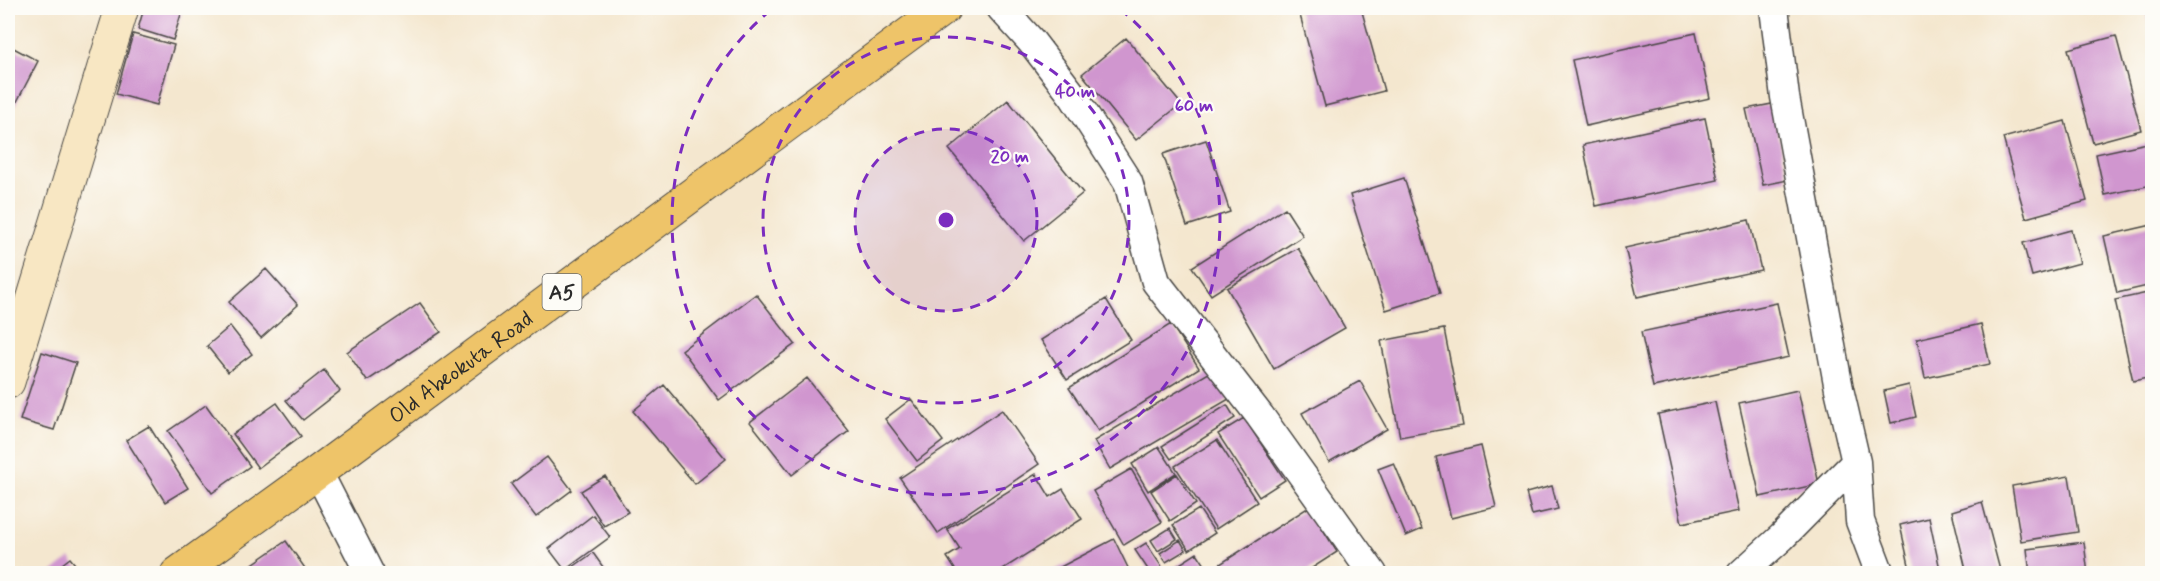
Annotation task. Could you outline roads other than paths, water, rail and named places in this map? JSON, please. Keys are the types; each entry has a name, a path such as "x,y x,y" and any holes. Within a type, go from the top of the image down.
{"highway":[{"name":"Old Abeokuta Road","path":"177,573 318,472 944,8"}],"street":[{"path":"8,382 122,8"},
{"path":"1001,8 1073,96 1128,182 1156,282 1260,416 1373,573"},
{"path":"1774,8 1789,120 1839,388 1856,462 1860,521 1881,573"},
{"path":"1741,573 1782,537 1856,462"},
{"path":"318,472 370,573"}]}
